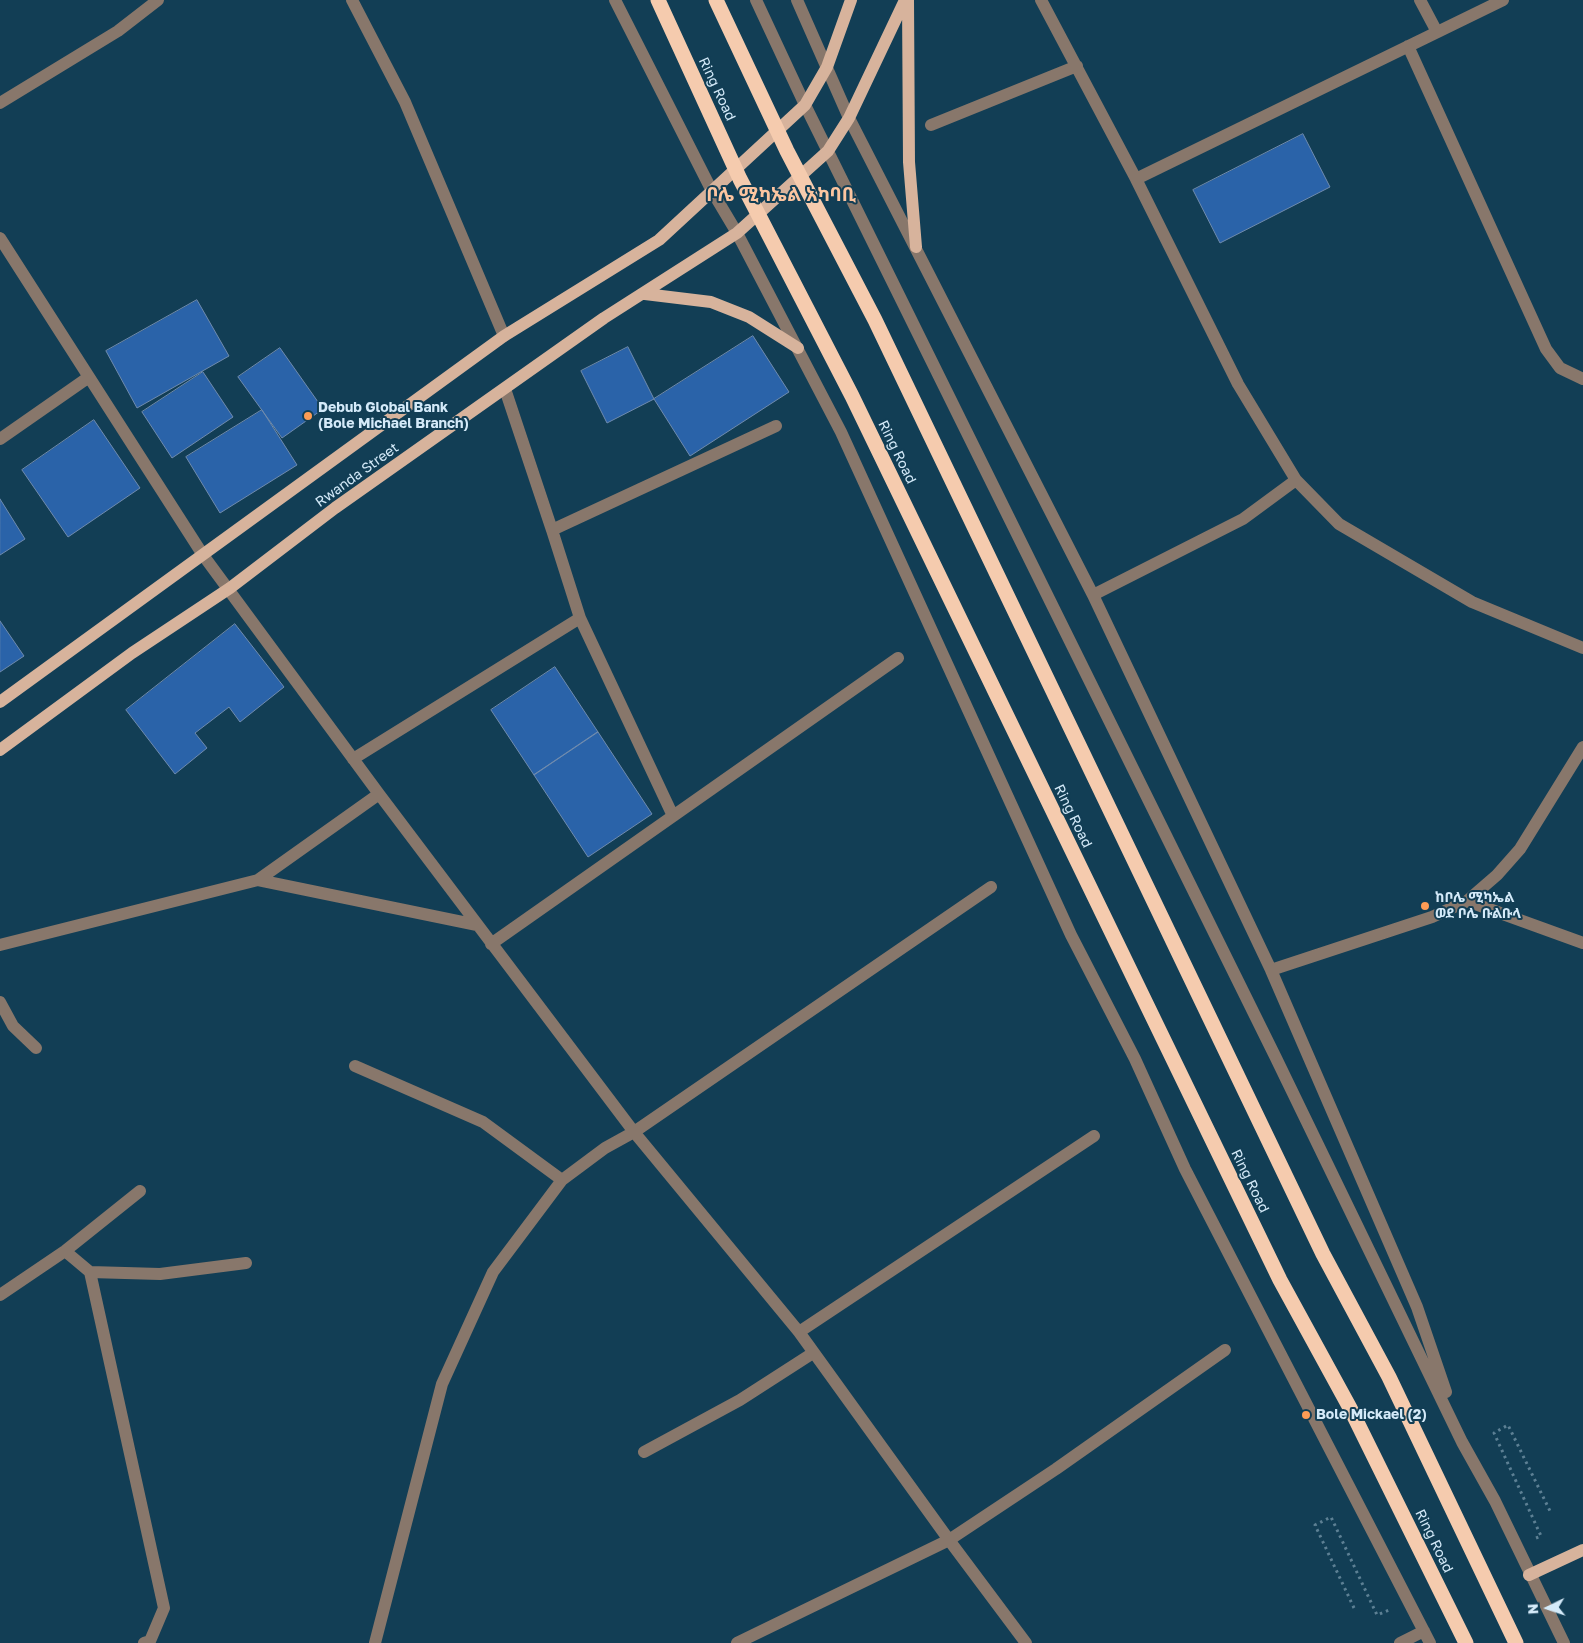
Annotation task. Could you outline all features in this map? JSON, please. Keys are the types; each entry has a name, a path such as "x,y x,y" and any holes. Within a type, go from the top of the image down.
{"highway":[{"name":"Ring Road","path":"658,0 740,179 852,396 1280,1280 1350,1408 1466,1643"},
{"path":"716,0 786,151 875,320 1323,1254 1389,1377 1516,1643"}],"main road":[{"name":"Rwanda Street","path":"0,702 504,336 659,240 805,105 827,66 851,0"},
{"name":"Rwanda Street","path":"0,750 132,653 230,588 335,508 604,318 645,294 737,233 828,151 849,118 907,0"},
{"path":"907,0 909,162 916,247"},
{"path":"645,294 711,302 749,317 798,348"},
{"path":"1530,1575 1583,1550"}],"street":[{"path":"0,103 118,32 158,0"},
{"path":"352,0 405,102 504,336"},
{"path":"615,0 712,191 737,233 842,432 1071,935 1135,1059 1185,1169 1430,1643"},
{"path":"756,0 805,105 1275,1056 1462,1442 1495,1501 1564,1643"},
{"path":"797,0 849,118 1093,595 1271,970 1417,1307 1462,1442"},
{"path":"1041,0 1136,179 1238,384 1296,480 1339,524 1472,602 1583,648"},
{"path":"1420,0 1437,32"},
{"path":"1136,179 1502,0"},
{"path":"1408,46 1546,349 1560,368 1583,380"},
{"path":"931,125 1077,66"},
{"path":"0,238 204,555 379,794 634,1132 799,1332 1026,1643"},
{"path":"0,439 89,377"},
{"path":"505,388 580,618 673,816"},
{"path":"552,530 776,426"},
{"path":"1093,595 1243,519 1296,480"},
{"path":"353,759 580,618"},
{"path":"491,944 898,658"},
{"path":"1271,970 1432,917 1467,901 1497,875 1520,849 1583,748"},
{"path":"0,945 258,880 379,794"},
{"path":"258,880 477,925"},
{"path":"376,1643 442,1384 492,1272 562,1180 605,1148 634,1132 991,887"},
{"path":"1467,901 1583,943"},
{"path":"0,1002 13,1026 36,1048"},
{"path":"355,1066 482,1122 562,1180"},
{"path":"799,1332 1094,1136"},
{"path":"0,1295 65,1251 140,1191"},
{"path":"65,1251 90,1272 164,1608 150,1641 144,1643"},
{"path":"90,1272 160,1274 246,1263"},
{"path":"737,1643 949,1540 1086,1448 1225,1350"},
{"path":"644,1452 740,1400 813,1353"},
{"path":"1400,1643 1424,1631"}],"path":[{"path":"1541,1536 1494,1433 1508,1425 1550,1511"},
{"path":"1354,1608 1315,1525 1331,1517 1377,1615"}],"building":[{"path":"1303,134 1330,187 1220,243 1193,190"},
{"path":"197,300 229,356 137,408 106,351"},
{"path":"753,336 789,392 690,456 654,399"},
{"path":"628,347 654,399 607,423 581,371"},
{"path":"280,348 323,409 282,438 238,377"},
{"path":"203,372 233,417 172,458 142,412"},
{"path":"262,410 297,465 220,513 186,457"},
{"path":"94,420 140,488 68,537 22,470"},
{"path":"0,499 25,539 0,555"},
{"path":"0,621 24,656 0,672"},
{"path":"235,624 284,687 240,722 229,707 195,733 207,748 175,774 126,710"},
{"path":"555,667 598,732 534,775 491,710"},
{"path":"598,732 652,814 588,857 534,775"}],"place":[{"name":"Debub Global Bank (Bole Michael Branch)","path":"308,416"},
{"name":"ከቦሌ ሚካኤል ወደ ቦሌ ቡልቡላ","path":"1425,906"},
{"name":"Bole Mickael (2)","path":"1306,1415"}],"district":[{"name":"ቦሌ ሚካኤል አካባቢ","path":"781,195"}]}
